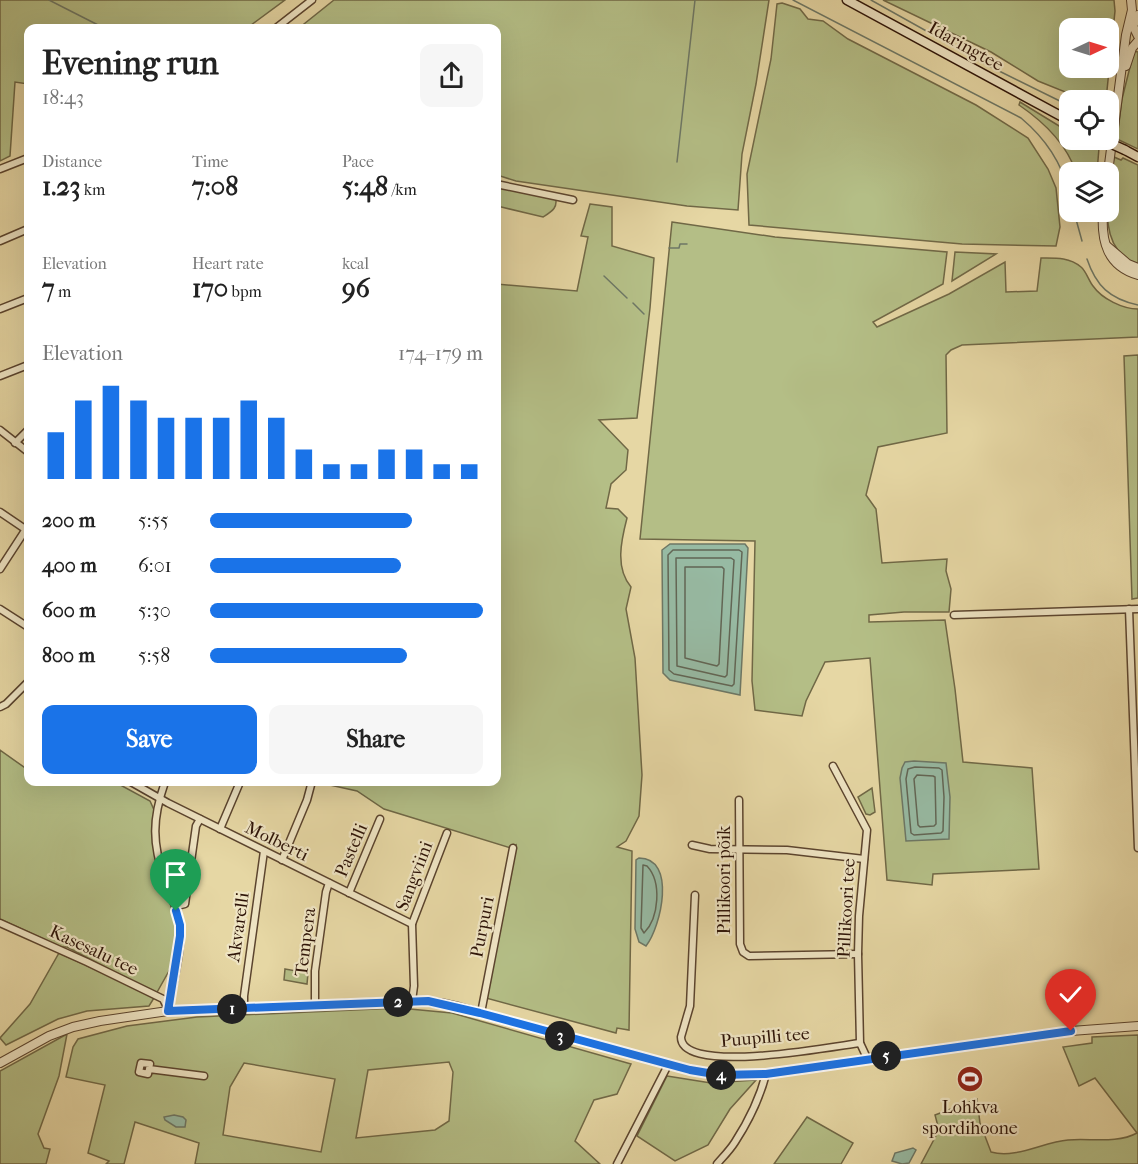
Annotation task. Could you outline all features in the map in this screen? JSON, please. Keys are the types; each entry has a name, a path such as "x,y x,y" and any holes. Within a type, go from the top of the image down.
{"main road":[{"name":"Idaringtee","path":"847,0 1059,115"},
{"path":"1119,147 1138,156"}],"street":[{"path":"281,24 312,0"},
{"path":"1122,73 1138,39 1133,26 1135,15 1131,0"},
{"path":"1109,162 1126,35 1135,15"},
{"path":"0,169 24,160"},
{"path":"501,185 573,200"},
{"path":"1104,222 1109,255 1124,270 1138,275"},
{"path":"0,241 24,231"},
{"path":"1106,245 1128,264 1138,268"},
{"path":"0,307 24,299"},
{"path":"0,376 24,367"},
{"path":"0,430 24,449"},
{"path":"15,443 24,434"},
{"path":"0,512 24,527"},
{"path":"0,569 24,535"},
{"path":"0,609 24,624"},
{"path":"1129,609 1138,848"},
{"path":"954,615 1138,609"},
{"path":"0,707 24,686"},
{"name":"Pillikoori tee","path":"833,766 867,830 858,954 860,1042 867,1058"},
{"name":"Molberti","path":"138,786 411,924"},
{"path":"164,786 155,813 156,845 164,878 180,925 168,1011"},
{"path":"220,829 238,786"},
{"path":"282,860 311,786"},
{"name":"Pillikoori põik","path":"739,800 740,944 743,952 749,956 858,954"},
{"path":"176,911 177,906 185,904 196,826 200,819"},
{"name":"Pastelli","path":"349,893 380,819"},
{"name":"Sangviini","path":"412,1001 414,986 411,924 447,833"},
{"path":"692,845 710,849 787,850 864,859"},
{"name":"Purpuri","path":"480,1013 513,848"},
{"name":"Akvarelli","path":"244,1008 264,851"},
{"name":"Tempera","path":"315,1005 315,971 329,883"},
{"name":"Puupilli tee","path":"695,895 690,1006 681,1037 683,1046 708,1055 735,1058 860,1042"},
{"name":"Kasesalu tee","path":"0,923 163,999 168,1011"},
{"path":"0,1063 49,1036 74,1027 168,1011 412,1001 441,1003 668,1065 720,1075 766,1074 1082,1029 1138,1026"},
{"path":"617,1164 668,1065"},
{"path":"149,1069 204,1076"},
{"path":"717,1164 743,1130 763,1087 766,1074"}],"shaded area":[{"path":"0,0 285,0 252,24 24,24 24,83 15,82 10,156 0,161"},
{"path":"334,0 769,0 742,154 738,210 687,206 516,181 501,176 501,24 304,24"},
{"path":"883,0 1114,0 1114,18 1059,18 1059,78 1108,78 1107,90 1060,90 1038,81 991,52"},
{"path":"782,3 800,9 808,19 823,21 848,39 976,105 1028,138 1048,169 1056,188 1060,227 1056,246 962,244 749,225 747,174 771,59 777,4"},
{"path":"1134,51 1138,52 1138,149 1119,140 1122,99"},
{"path":"1020,102 1059,126 1059,142 1045,126 1019,105"},
{"path":"1065,150 1099,150 1098,162 1072,162"},
{"path":"1114,157 1121,160 1123,158 1138,165 1138,264 1124,257 1115,246 1110,233 1109,222 1119,222 1119,162 1113,162"},
{"path":"501,185 555,196 555,207 543,217 501,207"},
{"path":"590,204 612,207 612,246 654,258 637,418 599,420 628,450 626,470 611,484 606,508 618,509 627,518 621,545 621,563 626,580 631,587 626,609 635,658 642,775 639,816 626,841 617,847 632,851 629,1030 617,1028 616,1033 486,998 516,845 511,848 384,809 357,791 334,786 501,786 501,284 577,291 588,237 581,236"},
{"path":"672,222 775,237 947,252 943,284 873,322 877,327 949,294 1005,262 1006,292 1037,291 1041,258 1072,261 1083,269 1097,291 1107,299 1132,309 1138,309 1138,337 962,345 951,350 946,355 947,433 878,447 866,495 876,509 882,563 947,559 946,571 951,589 949,612 869,615 869,622 945,620 963,762 1032,768 1039,869 933,874 932,885 887,880 870,658 825,662 806,701 802,716 755,710 752,681 755,541 640,539"},
{"path":"955,252 996,254 952,281"},
{"path":"1138,355 1138,598 1132,599 1124,356"},
{"path":"0,750 24,767 24,786 122,786 150,801 155,812 156,845 180,925 178,955 156,994 67,947 61,947 0,919"},
{"path":"872,788 875,812 870,815 866,814 858,797"},
{"path":"59,953 154,998 149,1006 87,1011 58,1019 6,1045 0,1038 30,1004"},
{"path":"285,969 308,973 307,984 284,980"},
{"path":"399,1008 452,1013 631,1064 617,1094 594,1100 575,1141 600,1164 195,1164 199,1143 135,1122 124,1164 106,1164 109,1161 88,1153 105,1085 66,1077 73,1047 78,1039 127,1026 197,1017","holes":["449,1062 453,1072 449,1121 435,1130 356,1138 368,1070","244,1063 335,1079 321,1152 223,1135 230,1087"]},
{"path":"67,1034 59,1076 38,1134 44,1148 50,1149 46,1164 0,1164 0,1071"},
{"path":"1138,1035 1138,1164 921,1164 939,1130 935,1115 977,1099 980,1123 991,1152 1000,1154 1020,1152 1059,1141 1112,1140 1137,1133 1095,1078 1079,1086 1063,1047 1092,1043 1092,1037"},
{"path":"667,1076 711,1083 756,1080 730,1109 708,1145 675,1161 637,1136"},
{"path":"807,1117 853,1143 841,1164 774,1164"}],"water":[{"path":"670,544 745,544 748,548 740,695 670,680 663,673 662,550"},
{"path":"905,762 946,763 950,797 949,839 906,841 900,778"},
{"path":"639,858 651,861 658,869 662,881 657,924 646,946 639,942 635,929 636,860"},
{"path":"174,1115 186,1120 185,1127 176,1127 165,1120 164,1117"},
{"path":"913,1148 916,1150 909,1163 902,1164 892,1161 895,1153"}],"waterway":[{"path":"49,0 96,24"},
{"path":"677,162 695,0"},
{"path":"793,0 1021,118 1038,134 1059,165"},
{"path":"871,0 989,66 1059,101"},
{"path":"1077,222 1082,241"},
{"path":"669,248 679,248 680,244 687,244"},
{"path":"1087,259 1095,277 1105,290 1119,299 1138,305"},
{"path":"604,276 627,298"},
{"path":"633,303 644,314"}],"place":[{"name":"Lohkva spordihoone","path":"970,1079"}],"route":[{"path":"176,911 180,936 168,1011 428,1001 480,1013 668,1065 704,1073 737,1076 766,1074 1071,1031"}]}
